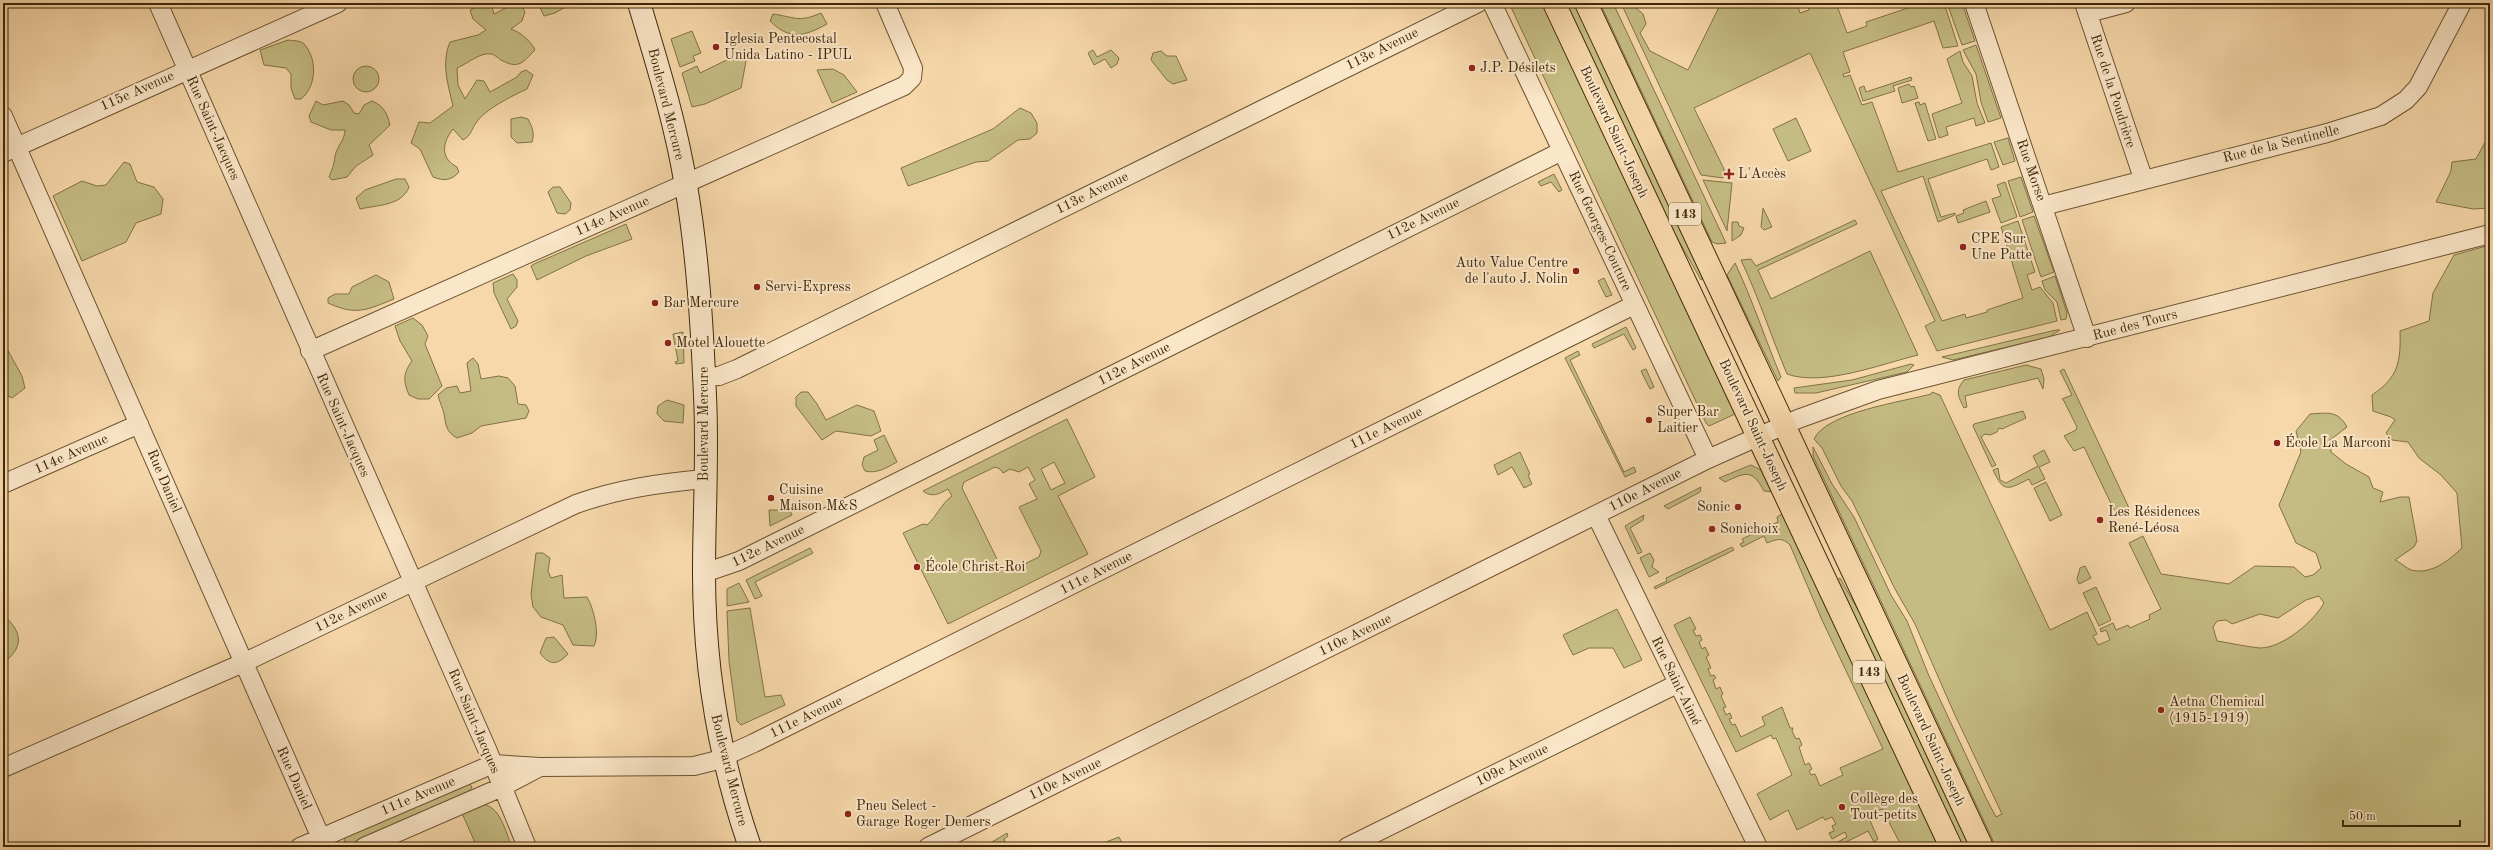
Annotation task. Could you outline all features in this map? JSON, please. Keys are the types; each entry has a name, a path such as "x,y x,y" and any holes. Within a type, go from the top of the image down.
{"main road":[{"name":"Boulevard Saint-Joseph","path":"1554,3 1951,847"},
{"name":"Boulevard Saint-Joseph","path":"1586,3 1982,847"}],"street":[{"name":"Rue Saint-Jacques","path":"158,3 493,764 527,847"},
{"name":"115e Avenue","path":"10,149 338,3"},
{"name":"Boulevard Mercure","path":"639,3 666,93 686,184 700,287 704,377 704,573 709,672 723,757 750,847"},
{"name":"114e Avenue","path":"310,351 904,86 912,78 912,68 885,3"},
{"name":"113e Avenue","path":"704,377 719,376 737,369 1478,3"},
{"name":"Rue Georges-Couture","path":"1492,3 1708,459"},
{"name":"Rue Morse","path":"1974,3 2087,338"},
{"path":"2086,8 2126,3"},
{"name":"Rue de la Sentinelle","path":"2043,206 2143,178 2334,131 2380,116 2402,102 2418,87 2462,3"},
{"name":"Rue de la Poudrière","path":"2086,8 2143,178"},
{"name":"Rue Daniel","path":"3,116 10,149 139,424 323,843"},
{"name":"112e Avenue","path":"704,573 739,561 1562,151"},
{"name":"Rue des Tours","path":"1783,425 1878,390 2087,338 2490,234"},
{"name":"111e Avenue","path":"300,847 323,843 493,764 540,767 694,766 723,757 1634,305"},
{"name":"114e Avenue","path":"3,484 139,424"},
{"name":"110e Avenue","path":"928,847 1708,459 1783,425"},
{"name":"112e Avenue","path":"3,768 243,663 549,516 597,496 644,486 704,479"},
{"name":"Rue Saint-Aimé","path":"1596,515 1677,684 1758,847"},
{"name":"109e Avenue","path":"1347,847 1677,684"},
{"name":"111e Avenue","path":"364,847 502,787 540,767"}],"shaded area":[{"path":"486,3 492,7 494,14 515,3 520,3 525,12 522,21 511,29 525,37 535,50 524,61 517,64 507,63 491,54 487,54 478,56 457,68 458,85 465,99 477,80 484,81 490,92 517,77 521,72 526,70 533,75 527,89 499,103 486,113 476,123 466,138 463,140 453,129 449,134 444,150 445,155 451,163 457,167 459,172 450,179 444,180 433,177 420,149 411,143 419,122 430,123 453,106 446,74 447,50 450,42 478,35 486,30 473,19 470,10"},
{"path":"538,3 572,3 555,13 544,16"},
{"path":"1509,3 1544,3 1735,414 1709,426 1706,423"},
{"path":"1565,3 1575,3 1704,278 1701,280 1668,222"},
{"path":"1600,3 1613,3 1726,243 1717,244 1712,242"},
{"path":"1621,3 1637,3 1635,7 1643,14 1646,24 1640,33 1650,51 1688,70 1721,3 1792,3 1793,5 1797,4 1800,13 1809,10 1807,3 1836,3 1847,33 1867,26 1866,22 1923,3 1944,3 1958,46 1943,48 1934,21 1843,52 1850,72 1843,74 1844,77 1850,75 1862,105 1872,102 1898,172 1991,143 1999,167 1991,170 1987,159 1928,179 1941,217 1955,213 1955,215 1938,222 1923,176 1881,191 1942,321 1965,314 1966,318 1987,312 1987,310 2023,298 2001,227 2018,221 2035,272 2027,275 2032,290 2040,287 2053,303 2057,321 1937,351 1925,326 1935,321 1810,53 1694,108 1724,169 1723,178 1701,175"},
{"path":"1947,3 1962,3 1975,41 1962,45"},
{"path":"821,13 827,24 805,34 791,34 784,32 770,21 773,14 802,19"},
{"path":"692,31 701,53 693,56 695,61 680,67 671,39"},
{"path":"288,40 303,43 312,58 314,74 310,88 301,99 295,99 291,88 291,74 286,68 264,65 260,50"},
{"path":"1976,45 2001,118 1988,122 1981,102 1976,74 1963,50"},
{"path":"1093,50 1097,57 1111,50 1119,58 1117,64 1111,68 1105,59 1094,65 1088,53"},
{"path":"1161,51 1167,56 1176,56 1187,80 1173,84 1167,80 1151,60 1153,53"},
{"path":"1960,51 1963,62 1972,76 1977,103 1985,123 1976,126 1974,118 1946,127 1948,135 1939,138 1932,114 1962,103 1947,59"},
{"path":"737,55 741,55 746,61 741,88 705,104 692,107 682,73 697,66 700,73"},
{"path":"366,66 375,70 379,79 375,88 366,92 357,88 353,79 357,70"},
{"path":"833,69 844,75 857,92 832,103 817,70"},
{"path":"1911,77 1912,80 1893,86 1895,91 1863,101 1859,88 1864,86 1866,92"},
{"path":"1909,84 1911,87 1914,86 1918,98 1902,103 1898,88"},
{"path":"316,101 323,105 343,101 349,105 354,113 359,114 364,105 372,101 384,110 388,117 390,125 369,145 373,155 356,166 347,177 332,180 329,177 336,152 344,137 345,130 331,130 311,122 309,116"},
{"path":"1919,102 1920,105 1925,103 1936,139 1928,141 1915,103"},
{"path":"1020,108 1031,113 1037,123 1037,133 1030,139 1018,140 988,161 976,162 908,186 901,168 993,129"},
{"path":"521,117 528,119 531,125 533,130 532,142 517,143 511,137 511,119"},
{"path":"1796,118 1811,151 1788,161 1773,129"},
{"path":"2489,135 2490,208 2473,209 2436,202 2451,171 2452,162 2476,159"},
{"path":"2008,138 2015,161 2003,165 1994,142"},
{"path":"124,162 130,164 137,182 154,187 163,199 161,214 136,223 126,242 82,261 53,196 82,181 97,186 106,185"},
{"path":"1554,174 1562,190 1559,192 1551,182 1541,186 1538,182"},
{"path":"2021,177 2033,212 2020,217 2008,181"},
{"path":"396,179 405,179 409,187 401,198 388,204 360,209 356,198 365,190"},
{"path":"1703,180 1732,183 1727,231"},
{"path":"2005,182 2017,217 2001,223 1992,199 2001,196 1997,185"},
{"path":"553,187 560,187 571,203 570,210 565,214 557,213 548,192"},
{"path":"1986,201 1990,212 1958,223 1956,216 1964,213 1963,210"},
{"path":"1763,208 1772,227 1764,230 1761,227"},
{"path":"2034,216 2054,272 2041,277 2022,220"},
{"path":"1855,220 1857,224 1758,270 1771,299 1870,251 1918,355 1852,373 1835,376 1817,378 1787,374 1754,288 1741,260 1751,259 1756,266"},
{"path":"1732,222 1738,222 1739,226 1744,228 1741,235 1732,241"},
{"path":"626,224 632,239 586,256 537,280 531,266 534,264"},
{"path":"2490,245 2490,847 1996,847 1813,456 1813,447 1832,484 1854,517 1891,595 1907,621 1929,676 1986,798 1996,817 2002,814 1954,713 1915,624 1895,589 1852,501 1841,486 1822,448 1814,439 1822,430 1834,422 1866,409 1931,394 1932,392 1940,395 2050,630 2087,612 2097,634 2093,636 2098,645 2110,640 2106,630 2101,632 2100,629 2113,623 2116,630 2128,625 2130,628 2150,619 2149,615 2161,609 2129,543 2143,536 2161,574 2229,584 2255,566 2294,567 2305,577 2313,575 2321,568 2316,553 2296,543 2279,505 2301,452 2296,431 2310,414 2332,414 2336,415 2344,422 2347,427 2330,440 2331,452 2346,464 2369,477 2373,488 2383,492 2380,502 2400,497 2409,497 2417,541 2414,547 2395,560 2411,570 2419,571 2433,568 2446,562 2462,548 2457,493 2441,475 2419,458 2408,442 2392,440 2386,433 2395,420 2391,417 2373,411 2372,395 2381,389 2393,375 2400,352 2400,331 2429,321 2433,293 2454,255","holes":["2319,596 2324,603 2313,618 2297,632 2288,639 2269,647 2260,648 2217,641 2213,627 2217,621 2226,620 2232,624 2260,614 2278,618 2306,600"]},
{"path":"1735,263 1748,292 1781,377 1778,381 1727,275"},
{"path":"513,274 517,280 517,287 507,299 518,321 516,326 511,329 494,293 493,283"},
{"path":"376,275 389,282 394,299 369,309 361,310 346,309 328,303 328,298 335,294 349,294 352,287"},
{"path":"2055,276 2067,313 2066,319 2061,320 2057,302 2045,290 2042,281"},
{"path":"1604,278 1612,295 1606,297 1598,281"},
{"path":"413,318 422,325 428,336 425,344 442,386 429,399 418,399 409,395 405,381 407,369 412,361 400,341 395,326"},
{"path":"1626,327 1636,348 1633,350 1624,334 1594,348 1592,344"},
{"path":"2060,330 2049,337 1953,360 1942,357"},
{"path":"683,332 684,363 676,364 675,362 678,361 673,334"},
{"path":"3,345 6,347 22,376 25,388 12,398 3,393"},
{"path":"1578,351 1580,355 1570,360 1624,472 1634,467 1636,472 1625,477 1565,358"},
{"path":"473,358 478,364 481,379 499,376 508,378 515,386 518,404 526,405 529,411 526,418 481,426 472,433 457,438 453,436 447,428 438,395 446,388 457,386 460,393 471,391 467,363"},
{"path":"1911,364 1914,365 1907,372 1816,393 1795,393 1794,388 1852,380"},
{"path":"2026,365 2041,369 2044,379 2043,389 2038,378 1965,396 1967,407 1964,408 1958,391 1964,380"},
{"path":"1646,369 1654,387 1650,389 1641,371"},
{"path":"2064,369 2129,508 2116,514 2084,447 2074,451 2064,436 2076,430 2077,427 2062,399 2072,395 2060,371"},
{"path":"801,392 808,392 826,420 857,405 874,411 881,431 871,436 836,431 822,440 796,406 796,397"},
{"path":"667,400 684,405 683,423 664,421 657,414 658,406"},
{"path":"2023,411 2026,418 2002,429 1999,428 1997,432 1990,435 1985,434 1981,437 1996,465 1992,467 1973,426 1974,424"},
{"path":"1067,419 1095,477 1058,496 1088,554 948,624 903,533 923,524 927,525 952,496 948,489 939,494 932,495 923,491","holes":["1054,462 1065,483 1051,490 1041,469","995,467 1000,469 1003,473 1010,469 1019,472 1028,467 1035,480 1029,484 1037,499 1019,507 1041,551 1039,557 1008,572 1002,569 962,488 964,482"]},
{"path":"884,435 897,462 874,472 865,471 862,465 864,457 878,450 874,440"},
{"path":"2044,450 2050,462 2039,467 2045,479 2032,485 2029,479 2011,487 2004,486 2000,483 1993,470 1998,468 2000,480 2006,483 2038,466 2033,456"},
{"path":"1520,452 1530,474 1528,475 1532,484 1524,488 1512,467 1498,475 1494,465"},
{"path":"1751,465 1761,470 1763,469 1774,492 1764,491 1756,479 1748,474 1738,476 1725,482 1719,478"},
{"path":"2046,482 2062,515 2050,521 2034,488"},
{"path":"1701,487 1700,492 1668,509 1664,506"},
{"path":"782,501 785,501 792,515 770,526 769,510 782,510"},
{"path":"1782,514 1785,515 1941,847 1902,847 1882,809 1868,816 1878,839 1874,842 1868,831 1836,847 1834,844 1847,837 1845,832 1832,839 1829,833 1834,831 1832,826 1836,824 1832,817 1825,820 1823,817 1797,830 1788,810 1770,820 1757,794 1792,775 1776,738 1773,739 1771,735 1736,752 1674,625 1690,617 1696,629 1693,630 1696,636 1700,635 1702,640 1699,642 1702,649 1705,647 1709,655 1706,657 1711,668 1708,669 1711,676 1714,675 1716,678 1713,680 1716,689 1720,687 1723,694 1721,696 1726,707 1723,708 1726,715 1730,713 1732,718 1729,719 1732,725 1735,724 1741,737 1765,725 1762,717 1782,707 1790,728 1793,728 1792,731 1796,739 1799,738 1802,745 1799,747 1805,765 1809,763 1812,769 1809,771 1811,775 1815,774 1820,786 1843,775 1840,768 1883,749 1822,620 1790,545 1782,540 1774,540 1767,543 1764,536 1742,547 1740,544 1744,542 1742,539 1778,522 1777,517"},
{"path":"1644,515 1643,520 1630,528 1642,552 1638,554 1625,526"},
{"path":"1732,547 1734,550 1655,589 1654,587 1667,581 1666,578"},
{"path":"810,548 813,553 755,582 762,596 755,599 746,580"},
{"path":"536,553 543,553 550,558 548,571 551,578 562,575 564,598 587,597 592,608 596,628 596,641 594,646 573,645 563,625 541,617 533,607 531,594"},
{"path":"1650,553 1654,560 1652,567 1659,572 1649,577 1640,558"},
{"path":"2085,566 2091,578 2079,584 2077,579 2080,568"},
{"path":"1840,578 1871,633 1972,847 1962,847 1837,580"},
{"path":"739,583 749,602 727,606 727,589"},
{"path":"2096,587 2111,620 2099,626 2083,593"},
{"path":"750,608 765,697 781,695 785,705 741,725 737,721 729,661 727,611"},
{"path":"1617,609 1642,660 1624,668 1613,648 1589,648 1573,655 1563,635"},
{"path":"3,615 14,627 17,633 18,645 10,657 3,663"},
{"path":"554,637 568,654 560,661 550,662 540,653 546,638"},
{"path":"469,783 472,787 467,793 437,808 350,844 344,841 345,837"},
{"path":"481,804 488,806 498,814 512,847 477,847 461,811"},
{"path":"1007,833 1008,836 1004,839 1005,842 994,847 980,846 992,842"},
{"path":"1119,837 1124,847 1102,847 1106,842"}],"place":[{"name":"Iglesia Pentecostal Unida Latino - IPUL","path":"716,47"},
{"name":"J.P. Désilets","path":"1472,68"},
{"name":"L'Accès","path":"1729,174"},
{"name":"CPE Sur Une Patte","path":"1963,247"},
{"name":"Auto Value Centre de l'auto J. Nolin","path":"1576,271"},
{"name":"Servi-Express","path":"757,287"},
{"name":"Bar Mercure","path":"655,303"},
{"name":"Motel Alouette","path":"668,343"},
{"name":"Super Bar Laitier","path":"1649,420"},
{"name":"École La Marconi","path":"2277,443"},
{"name":"Cuisine Maison M&S","path":"771,498"},
{"name":"Sonic","path":"1738,507"},
{"name":"Les Résidences René-Léosa","path":"2100,520"},
{"name":"Sonichoix","path":"1712,529"},
{"name":"École Christ-Roi","path":"917,567"},
{"name":"Aetna Chemical (1915-1919)","path":"2161,710"},
{"name":"Collège des Tout-petits","path":"1842,807"},
{"name":"Pneu Select - Garage Roger Demers","path":"848,814"}]}
